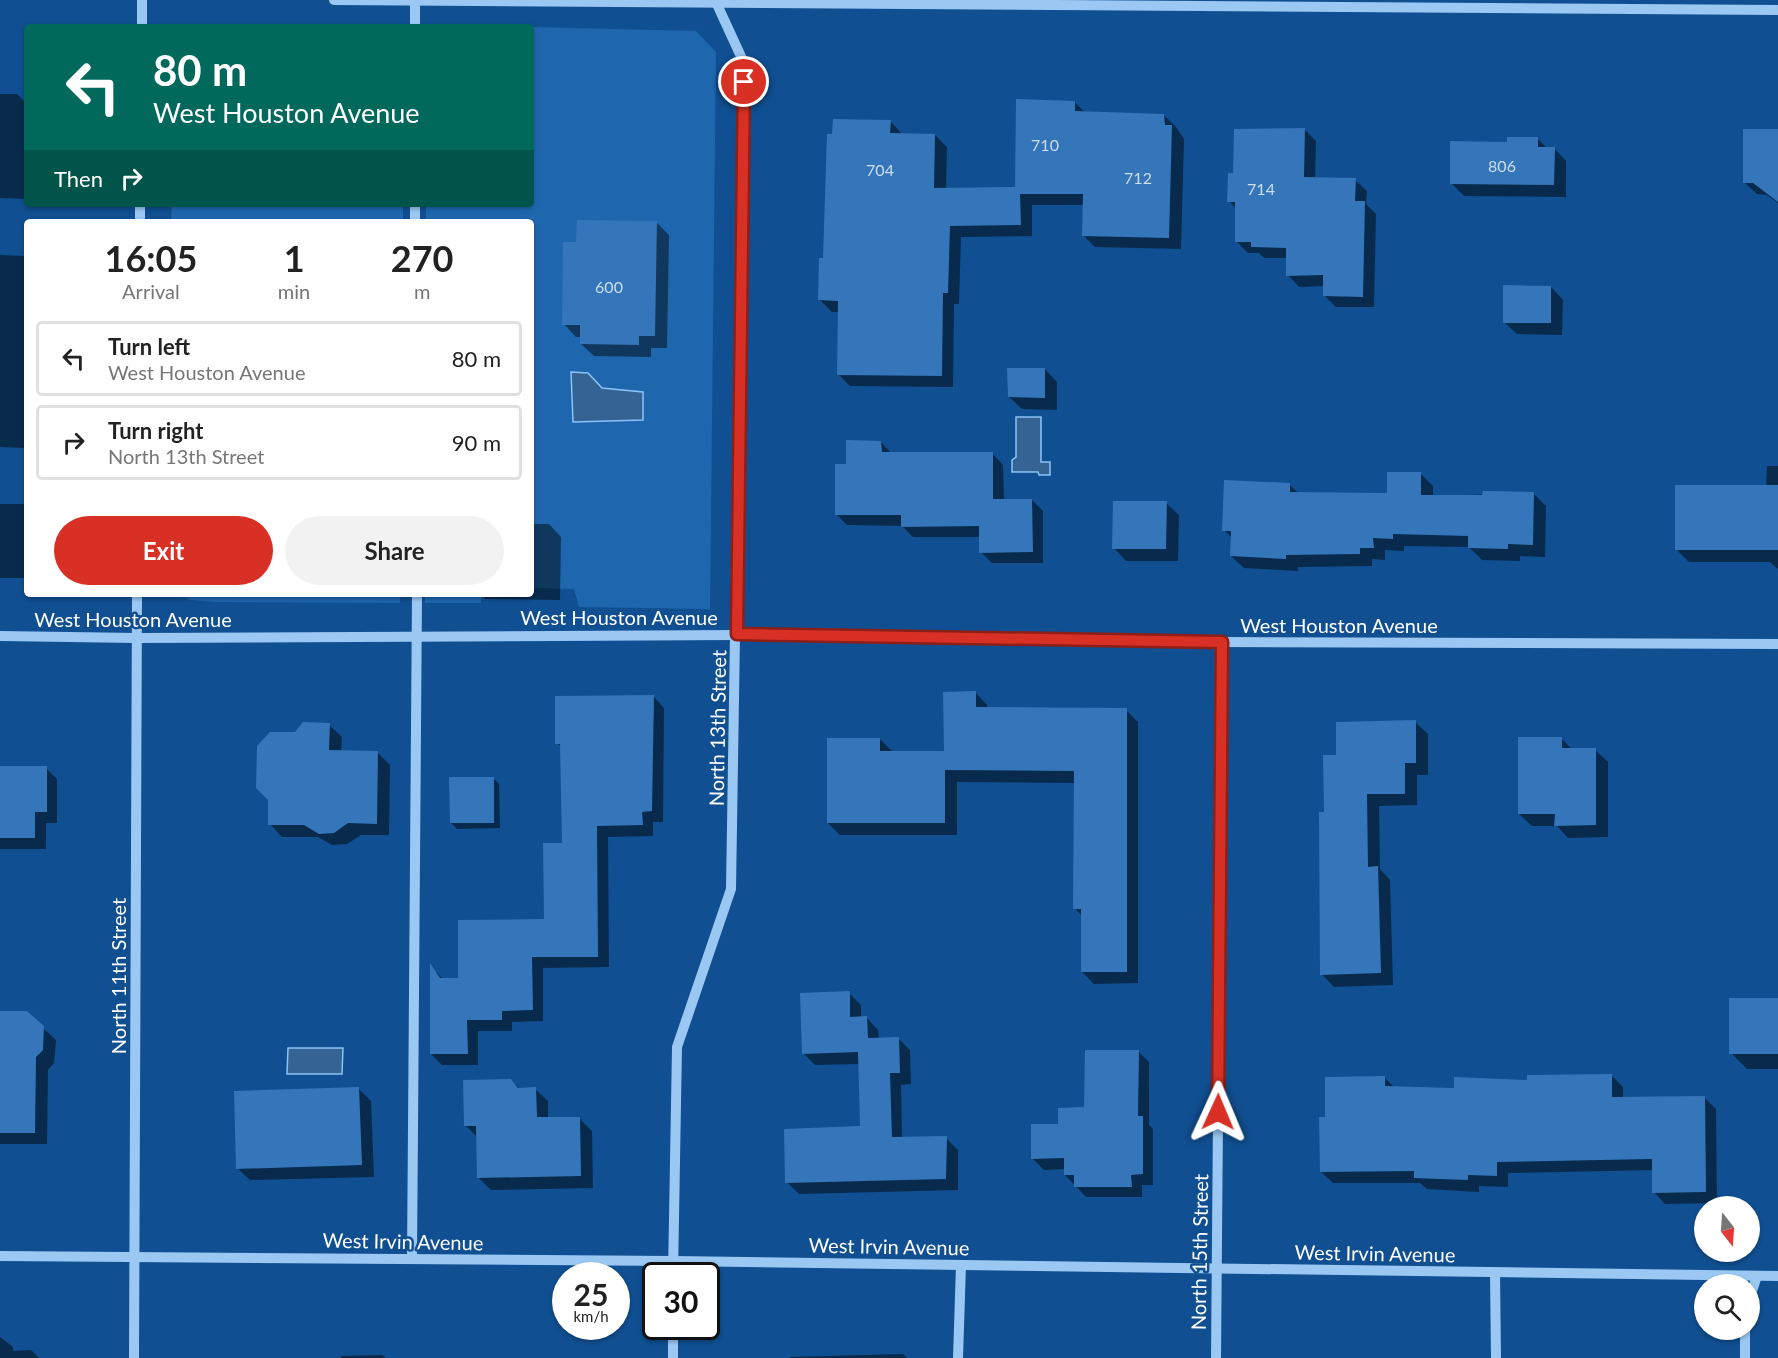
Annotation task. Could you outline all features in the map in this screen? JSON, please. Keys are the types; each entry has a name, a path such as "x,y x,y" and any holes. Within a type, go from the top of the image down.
{"street":[{"path":"142,0 142,24"},
{"path":"334,0 1211,4 1778,10"},
{"path":"415,0 415,24"},
{"name":"North 13th Street","path":"673,1261 677,1047 732,889 744,63 715,2"},
{"name":"North 11th Street","path":"134,1358 137,597"},
{"path":"412,1259 417,597"},
{"name":"West Houston Avenue","path":"0,636 137,638 737,634 1222,642 1778,644"},
{"name":"North 15th Street","path":"1216,1358 1222,642"},
{"name":"West Irvin Avenue","path":"0,1256 673,1261 1694,1275"},
{"path":"958,1358 961,1265"},
{"path":"1495,1273 1496,1358"},
{"name":"West Irvin Avenue","path":"1760,1276 1778,1276"},
{"path":"673,1340 673,1358"},
{"path":"1745,1340 1745,1358"}],"shaded area":[{"path":"534,27 696,31 716,52 710,609 579,607 574,589 534,588 534,219 426,219 426,207 534,207"},
{"path":"172,207 403,207 403,219 171,219"},
{"path":"571,372 588,373 602,388 643,392 643,420 573,422"},
{"path":"1016,417 1041,417 1041,462 1050,462 1050,475 1039,475 1038,472 1012,472 1012,460 1016,457"},
{"path":"186,597 400,597 400,603 216,602 190,600"},
{"path":"425,597 481,597 481,603 425,603"},
{"path":"288,1048 343,1048 342,1074 287,1074"}],"building":[{"path":"1016,99 1075,101 1075,111 1164,114 1165,125 1172,125 1169,238 1082,236 1083,194 1020,194 1021,225 950,226 948,293 943,293 942,376 837,375 838,301 818,300 819,258 823,258 827,134 832,134 833,119 891,120 890,133 935,134 934,188 1015,187"},
{"path":"1305,128 1304,177 1356,178 1355,201 1365,201 1363,297 1323,296 1323,275 1286,276 1286,248 1251,247 1251,242 1235,242 1235,202 1227,202 1228,173 1233,173 1234,129"},
{"path":"1743,129 1778,129 1778,202 1753,183 1743,183"},
{"path":"1507,137 1538,137 1538,147 1555,147 1554,185 1450,184 1450,141 1507,142"},
{"path":"577,220 657,221 655,336 639,336 639,345 580,344 580,325 562,325 563,242 576,242"},
{"path":"1503,285 1551,286 1551,323 1503,323"},
{"path":"1007,368 1045,368 1045,398 1008,397"},
{"path":"846,440 881,441 882,452 993,452 993,499 1032,499 1033,552 979,553 979,526 901,527 901,515 835,515 835,464 846,464"},
{"path":"1387,472 1421,472 1421,495 1482,495 1483,491 1534,492 1533,545 1508,544 1508,549 1468,548 1468,536 1393,534 1393,539 1373,538 1374,548 1360,548 1360,554 1286,555 1286,559 1230,556 1231,531 1222,531 1224,480 1290,483 1290,492 1387,493"},
{"path":"1675,485 1778,485 1778,550 1675,550"},
{"path":"1113,501 1167,501 1166,549 1112,549"},
{"path":"976,691 976,707 1127,708 1127,972 1081,972 1081,909 1073,909 1074,771 945,770 945,823 827,823 827,738 880,738 880,751 944,751 943,692"},
{"path":"654,695 652,811 642,812 643,825 597,826 598,957 532,957 533,1010 502,1011 502,1020 467,1020 468,1054 430,1054 430,963 440,978 458,978 458,920 544,919 543,843 562,843 560,744 555,744 555,696"},
{"path":"1416,720 1416,763 1405,763 1405,794 1367,794 1368,867 1378,866 1381,973 1320,975 1319,812 1324,812 1323,755 1336,755 1336,722"},
{"path":"303,722 330,723 329,750 378,751 377,824 348,823 334,833 319,834 304,825 268,825 268,800 256,788 257,746 270,732 295,732"},
{"path":"1518,737 1562,737 1562,748 1596,748 1596,825 1554,826 1555,814 1518,814"},
{"path":"0,766 47,766 47,812 35,812 35,838 0,838"},
{"path":"449,777 494,777 494,823 450,823"},
{"path":"850,991 850,1017 867,1016 868,1038 899,1037 900,1073 890,1073 892,1137 947,1136 946,1179 785,1183 784,1129 860,1126 858,1052 802,1054 800,993"},
{"path":"1729,998 1778,998 1778,1054 1729,1054"},
{"path":"0,1011 27,1011 44,1026 43,1050 36,1057 35,1133 0,1133"},
{"path":"1085,1050 1139,1050 1138,1116 1143,1116 1143,1174 1131,1175 1132,1187 1074,1187 1074,1175 1064,1175 1064,1158 1031,1159 1031,1124 1058,1124 1058,1108 1084,1107"},
{"path":"1612,1074 1612,1097 1705,1096 1706,1192 1652,1193 1652,1159 1497,1162 1497,1176 1468,1175 1468,1180 1414,1178 1414,1171 1320,1172 1319,1117 1325,1117 1325,1077 1385,1076 1385,1086 1454,1088 1454,1077 1527,1080 1527,1075"},
{"path":"511,1079 518,1088 536,1087 537,1117 580,1117 581,1176 477,1178 476,1126 464,1126 463,1080"},
{"path":"359,1087 362,1165 236,1169 234,1091"}],"route":[{"path":"744,82 737,634 1222,642 1218,1112"}]}
